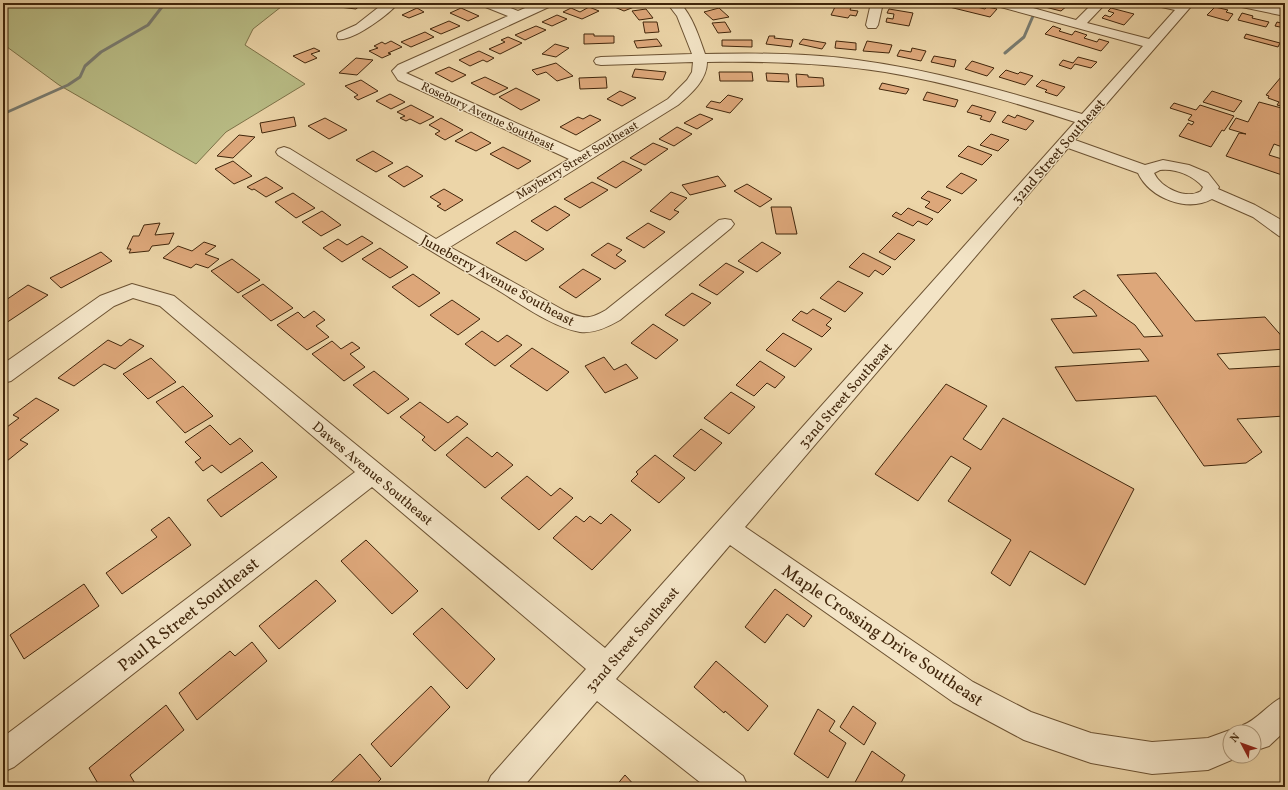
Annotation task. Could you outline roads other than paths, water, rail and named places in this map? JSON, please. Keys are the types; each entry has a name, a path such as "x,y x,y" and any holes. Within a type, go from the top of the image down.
{"street":[{"path":"343,36 360,28 392,3"},
{"path":"487,3 518,16 546,3"},
{"path":"673,3 685,17 700,58"},
{"path":"872,25 877,3"},
{"path":"1079,24 1100,3"},
{"path":"1161,3 1186,5"},
{"path":"1241,3 1285,12"},
{"path":"1006,4 1079,24 1150,46"},
{"path":"1006,4 1026,12 1150,46"},
{"name":"32nd Street Southeast","path":"502,787 1186,5"},
{"name":"Rosebury Avenue Southeast","path":"518,16 403,68 399,71 400,74 403,77 580,158"},
{"path":"601,60 734,57 817,60 895,70 954,81 1085,120"},
{"name":"Mayberry Street Southeast","path":"436,247 673,102 695,80 700,69 700,58"},
{"path":"1065,142 1147,171"},
{"name":"Juneberry Avenue Southeast","path":"284,152 436,247 576,325 588,326 600,323 613,315 725,224"},
{"path":"1163,165 1183,168 1201,176 1211,187 1210,192 1207,196 1200,199 1169,195 1151,184 1147,179 1147,171 1155,166 1163,165"},
{"path":"1210,192 1254,211 1274,222 1285,232"},
{"name":"Dawes Avenue Southeast","path":"3,375 107,301 132,291 167,301 372,472 601,674 732,787"},
{"name":"Paul R Street Southeast","path":"3,756 372,472"},
{"name":"Maple Crossing Drive Southeast","path":"728,529 963,692 1024,725 1091,748 1152,758 1208,754 1222,748"},
{"path":"1262,731 1285,711"}],"waterway":[{"path":"3,114 68,85 80,77 85,66 101,52 148,25 165,3"},
{"path":"1036,10 1040,3"},
{"path":"1005,53 1024,37 1033,16"}]}
